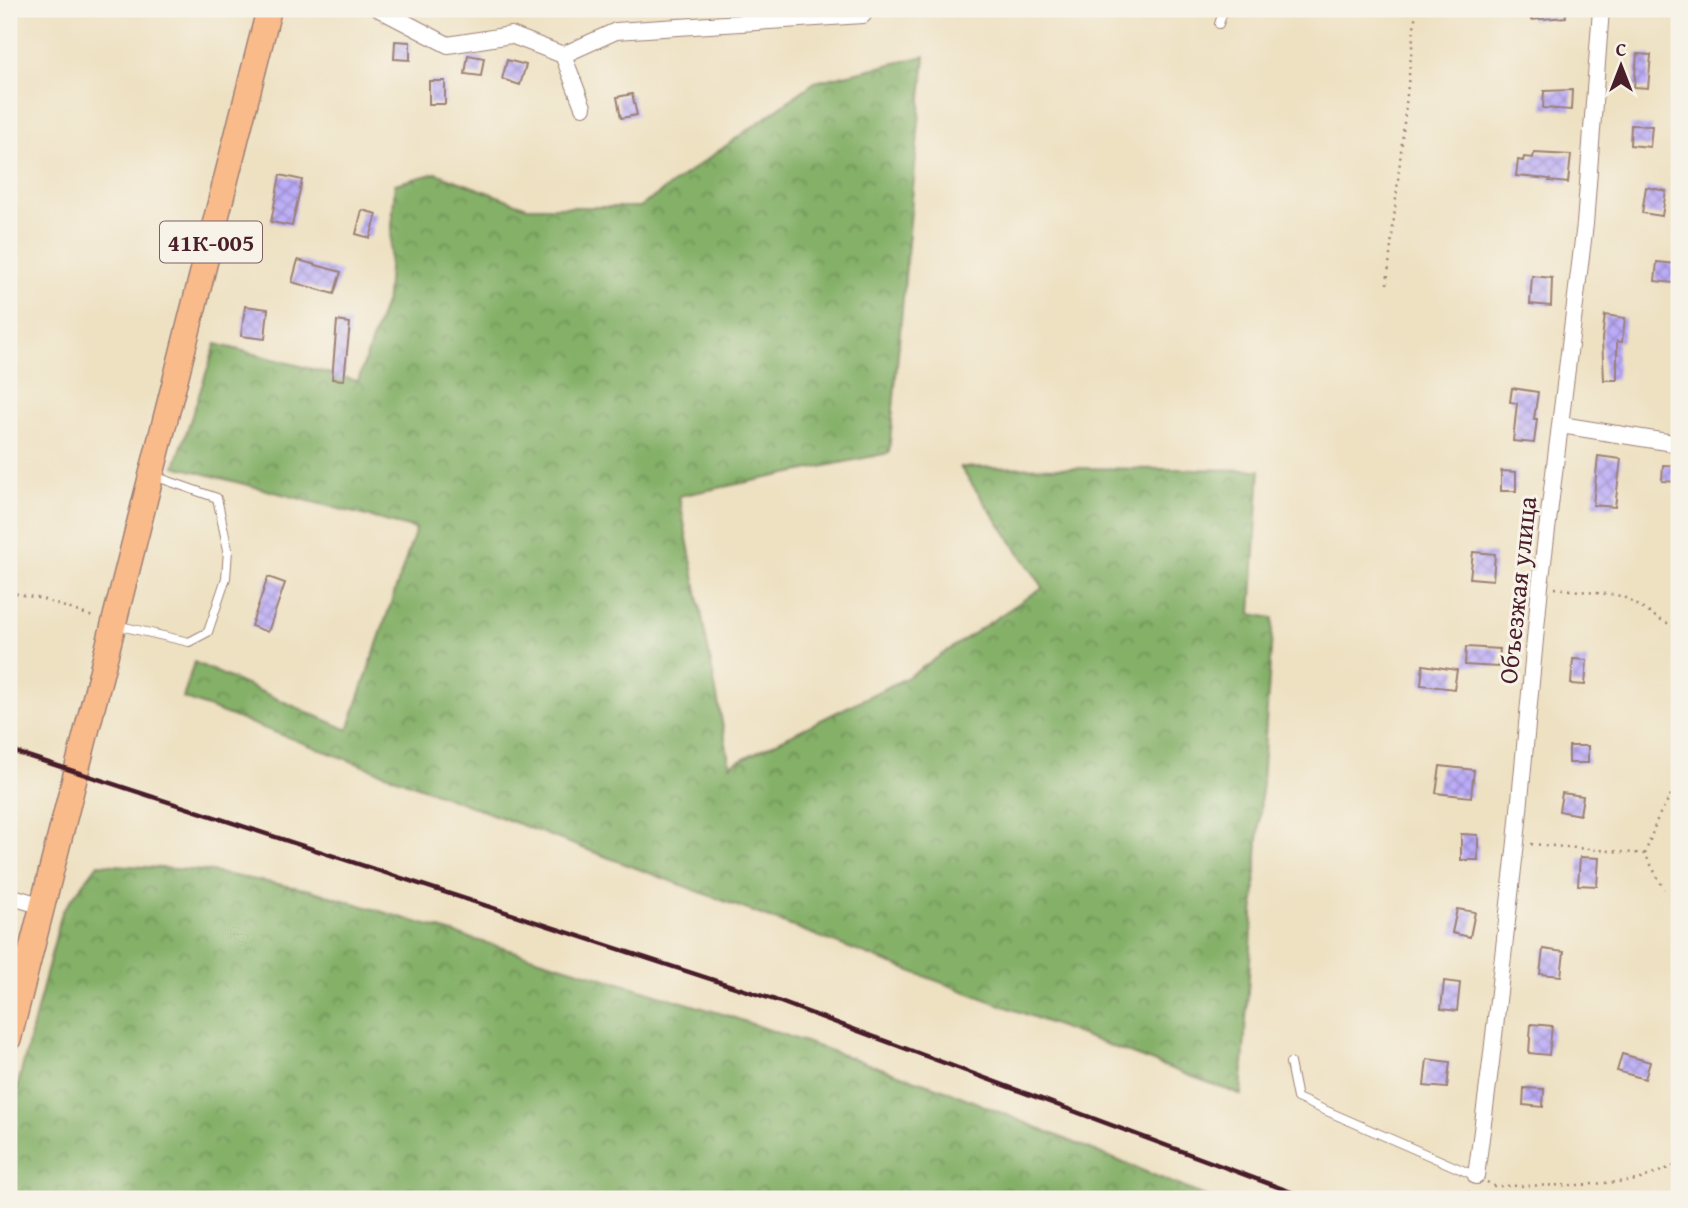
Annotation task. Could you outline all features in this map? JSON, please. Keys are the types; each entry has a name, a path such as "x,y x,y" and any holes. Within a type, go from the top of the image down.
{"main road":[{"name":"41К-005","path":"9,1038 269,9"}],"street":[{"path":"379,9 448,45 511,35 563,55 617,31 863,15"},
{"name":"Объезжая улица","path":"1476,1176 1516,842 1540,586 1585,224 1601,9"},
{"path":"563,55 583,107"},
{"path":"1561,425 1679,444"},
{"path":"9,896 43,906"}],"lane":[{"path":"1219,24 1224,9"},
{"path":"113,624 190,642 208,632 226,578 229,551 217,498 151,475"},
{"path":"1290,1063 1297,1098 1476,1176"}],"path":[{"path":"863,15 932,15 977,9"},
{"path":"1387,284 1416,9"},
{"path":"1540,586 1622,596 1679,629"},
{"path":"9,592 42,599 113,624"},
{"path":"1664,889 1645,854 1658,817 1679,781"},
{"path":"1516,842 1645,854"},
{"path":"1465,1199 1476,1176 1494,1186 1582,1185 1638,1180 1679,1164"}],"green space":[{"path":"925,56 889,453 679,496 730,765 908,677 1043,587 960,467 1260,470 1251,614 1273,618 1241,1095 183,698 194,662 348,730 416,529 175,466 216,344 358,381 387,297 395,184 436,173 527,207 640,207 815,82"},
{"path":"98,864 207,871 310,890 726,1015 948,1091 1212,1199 9,1199 9,1120 62,912"}],"building":[{"path":"1530,9 1565,9 1566,17 1531,20"},
{"path":"395,41 410,42 410,60 394,59"},
{"path":"1637,54 1651,55 1648,88 1634,87"},
{"path":"468,55 484,58 481,76 465,74"},
{"path":"507,60 526,65 520,85 502,79"},
{"path":"429,81 445,81 445,104 429,104"},
{"path":"1572,90 1571,110 1543,108 1544,91"},
{"path":"632,94 637,115 621,118 617,97"},
{"path":"1631,125 1652,126 1650,147 1630,145"},
{"path":"1534,153 1571,155 1568,183 1516,176 1518,160 1523,161 1524,157 1533,158"},
{"path":"280,175 302,180 292,226 271,222"},
{"path":"1646,187 1666,191 1662,216 1642,213"},
{"path":"362,210 377,214 370,238 356,234"},
{"path":"298,260 341,272 334,294 292,282"},
{"path":"1657,262 1676,264 1674,283 1655,281"},
{"path":"1532,276 1552,278 1551,306 1530,304"},
{"path":"245,306 268,309 265,339 241,336"},
{"path":"1605,315 1625,318 1622,342 1617,341 1617,380 1604,380 1602,339"},
{"path":"337,321 350,323 344,380 332,379"},
{"path":"1512,388 1538,392 1534,443 1513,441 1517,403 1510,402"},
{"path":"1598,456 1621,459 1615,507 1593,505"},
{"path":"1663,465 1679,466 1679,482 1662,481"},
{"path":"1501,471 1516,472 1516,491 1501,491"},
{"path":"1473,552 1495,554 1493,580 1470,578"},
{"path":"268,577 285,583 268,632 251,626"},
{"path":"1466,647 1500,649 1498,667 1465,665"},
{"path":"1573,659 1587,660 1585,685 1571,684"},
{"path":"1423,665 1457,670 1454,689 1421,685"},
{"path":"1569,746 1588,746 1588,763 1569,763"},
{"path":"1440,766 1474,770 1471,797 1436,793"},
{"path":"1562,793 1583,796 1580,815 1559,811"},
{"path":"1461,834 1478,835 1478,860 1461,860"},
{"path":"1580,857 1599,858 1597,886 1578,885"},
{"path":"1457,909 1475,912 1470,937 1452,933"},
{"path":"1543,949 1564,952 1561,976 1540,974"},
{"path":"1444,981 1460,983 1457,1011 1441,1009"},
{"path":"1531,1024 1552,1026 1549,1055 1529,1053"},
{"path":"1622,1054 1650,1062 1645,1079 1617,1071"},
{"path":"1427,1059 1450,1062 1447,1088 1424,1086"},
{"path":"1524,1088 1544,1089 1543,1107 1523,1105"}],"railway":[{"path":"9,750 775,1000 1310,1199"}]}
